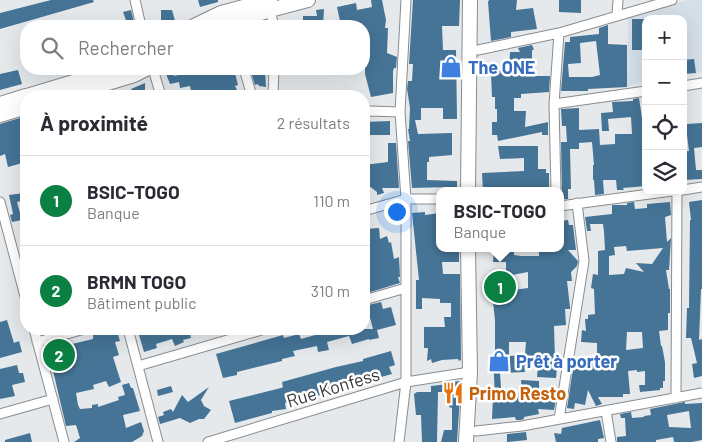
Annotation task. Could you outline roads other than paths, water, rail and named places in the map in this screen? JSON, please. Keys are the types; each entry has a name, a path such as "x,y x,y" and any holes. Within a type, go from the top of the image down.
{"main road":[{"path":"206,20 221,13 230,17 270,5 308,0"},
{"path":"468,187 470,0"},
{"path":"477,187 478,0"},
{"path":"47,90 98,75"},
{"path":"85,90 134,75"},
{"path":"0,104 20,98"},
{"path":"0,115 20,109"},
{"path":"466,442 470,372 468,252"},
{"path":"476,437 478,366 477,252"}],"street":[{"path":"135,0 140,20"},
{"path":"399,442 406,382 406,199 400,112 406,0"},
{"path":"617,15 618,0"},
{"path":"478,50 559,33 672,0"},
{"path":"270,5 273,20"},
{"path":"556,187 554,104 559,33"},
{"path":"154,75 159,90"},
{"path":"246,75 250,90"},
{"path":"273,90 274,75"},
{"path":"687,85 702,83"},
{"path":"554,104 642,92"},
{"path":"370,111 400,112"},
{"path":"687,189 702,187"},
{"path":"564,205 642,195"},
{"path":"676,398 677,195"},
{"path":"370,208 406,199 436,199"},
{"path":"559,419 584,262 577,203"},
{"path":"1,206 20,277"},
{"path":"370,298 406,288"},
{"path":"35,335 64,442"},
{"path":"37,342 63,335"},
{"path":"130,335 158,442"},
{"path":"138,366 244,335"},
{"name":"Rue Konfess","path":"208,442 406,382 470,372"},
{"path":"476,437 522,426 702,393"},
{"path":"0,414 52,399"},
{"path":"606,411 612,442"},
{"path":"243,432 244,442"}],"place":[{"name":"The ONE","path":"451,67"},
{"name":"BSIC-TOGO","path":"500,287"},
{"name":"BRMN TOGO","path":"59,355"},
{"name":"Prêt à porter","path":"499,361"},
{"name":"Primo Resto","path":"453,393"}]}
